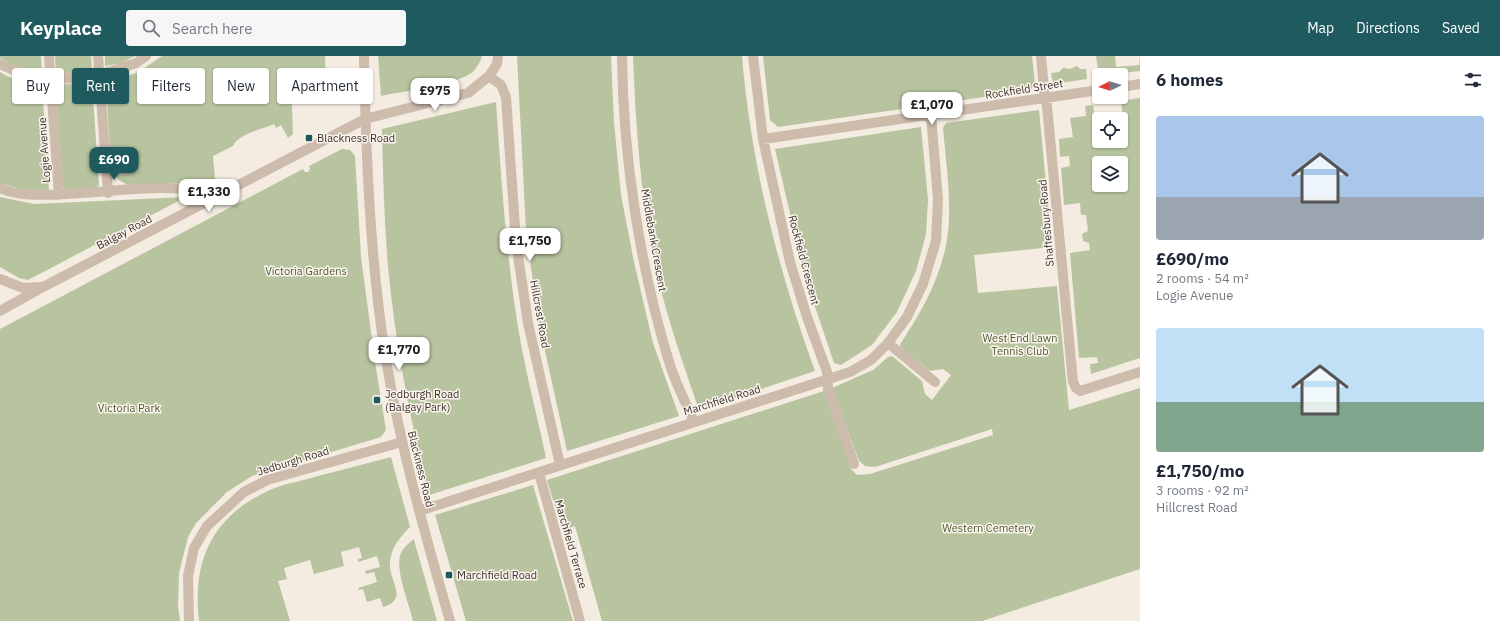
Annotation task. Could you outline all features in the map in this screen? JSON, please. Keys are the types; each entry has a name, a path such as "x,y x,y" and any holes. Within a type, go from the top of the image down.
{"street":[{"name":"Logie Avenue","path":"49,56 50,68"},
{"path":"98,56 99,68"},
{"path":"121,68 136,63 146,56"},
{"name":"Blackness Road","path":"364,56 365,118 375,277 386,360 402,442 419,511 450,621"},
{"path":"489,76 497,64 498,56"},
{"name":"Middlebank Crescent","path":"622,56 627,144 636,217 651,295 671,366 694,422"},
{"name":"Rockfield Crescent","path":"753,56 763,139 790,262 807,317 827,372 828,389 854,464"},
{"name":"Shaftesbury Road","path":"1041,56 1074,382 1076,388 1080,391 1140,372"},
{"path":"0,64 12,70"},
{"name":"Balgay Road","path":"0,312 43,287 365,118 468,93 479,86 489,76"},
{"name":"Hillcrest Road","path":"489,76 501,85 506,97 516,242 528,323 560,465"},
{"path":"1128,86 1140,84"},
{"name":"Rockfield Street","path":"763,139 1092,91"},
{"name":"Logie Avenue","path":"53,104 59,195"},
{"path":"101,104 108,193"},
{"name":"Marchfield Road","path":"419,511 850,372 871,360 888,343 907,317 923,284 936,241 938,199 931,115"},
{"path":"0,188 27,195 59,195 108,193 179,187 201,190 219,195"},
{"path":"0,279 23,288 43,287"},
{"path":"888,343 935,382"},
{"name":"Jedburgh Road","path":"189,621 188,576 194,548 207,526 244,492 267,480 402,442"},
{"name":"Marchfield Terrace","path":"539,473 580,621"}],"green space":[{"path":"0,56 41,56 42,68 25,68 13,65 0,58"},
{"path":"55,56 91,56 92,68 72,68 72,73 64,73 64,68 56,68"},
{"path":"105,56 135,56 121,63 105,66"},
{"path":"162,56 325,56 325,68 277,68 277,104 292,104 293,134 288,138 281,125 276,128 274,124 245,135 233,146 213,156 215,180 131,187 119,180 111,169 107,104 129,104 129,75 137,73 137,104 205,104 205,68 144,68"},
{"path":"378,56 482,56 475,70 460,79 438,85 381,96"},
{"path":"517,56 611,56 614,122 621,195 634,262 653,343 679,416 567,451 538,319 526,230"},
{"path":"633,56 742,56 752,137 768,216 789,294 815,371 699,410 667,312 652,252 640,168"},
{"path":"763,56 1032,56 1035,84 1031,90 778,127 770,120"},
{"path":"1096,56 1115,56 1116,67 1139,65 1140,56 1140,71 1128,72 1128,68 1098,68"},
{"path":"1077,66 1080,69 1086,69 1087,79 1053,84 1051,73 1059,72 1063,68 1070,69"},
{"path":"0,72 12,78 12,104 43,104 49,190 24,190 0,183"},
{"path":"64,84 72,84 72,104 93,104 99,185 96,188 66,190 63,187 57,104 64,104"},
{"path":"1140,98 1140,358 1091,374 1090,364 1098,363 1097,357 1079,358 1070,253 1090,250 1089,243 1083,241 1082,234 1088,231 1086,215 1081,215 1080,203 1064,205 1061,168 1070,166 1069,156 1060,157 1059,139 1073,137 1070,118 1086,116 1085,106 1093,105 1094,112 1092,112 1092,148 1128,148 1128,112 1122,112 1121,104 1128,104 1128,100"},
{"path":"496,102 504,214 510,271 524,360 546,458 429,495 404,381 391,295 383,180 382,129"},
{"path":"1039,110 1052,247 974,255 978,293 1057,286 1069,410 1140,388 1140,569 982,621 602,621 575,526 562,530 547,480 824,391 851,469 857,475 870,474 993,435 992,429 875,467 865,466 859,461 832,388 873,370 888,357 892,356 922,381 925,394 932,400 951,375 943,369 930,371 901,348 900,344 933,287 942,263 948,236 949,205 943,128 946,123"},
{"path":"921,127 928,200 926,234 916,271 897,312 872,345 841,365 834,363 804,274 775,149"},
{"name":"Victoria Park","path":"342,149 350,150 355,156 361,257 386,430 381,437 252,476 227,492 196,523 188,537 179,573 178,607 180,621 0,621 0,329 303,169 305,172 308,172 310,169 309,166"},
{"path":"0,197 34,204 186,197 28,280 19,278 0,267"},
{"path":"391,457 410,527 397,543 392,552 390,569 397,594 391,604 383,607 380,598 367,602 363,589 359,590 358,588 377,582 374,572 366,574 365,571 380,567 377,556 358,562 358,559 362,558 359,547 341,552 344,566 314,574 310,560 284,568 287,579 278,581 290,621 199,621 199,578 203,559 221,526 235,512 252,500 277,487"},
{"path":"533,485 573,621 466,621 435,515"},
{"path":"414,539 437,621 413,621 399,563 401,553 404,548"}],"place":[{"name":"Blackness Road","path":"309,138"},
{"name":"Jedburgh Road (Balgay Park)","path":"377,400"},
{"name":"Marchfield Road","path":"449,575"}],"park label":[{"name":"Victoria Gardens","path":"306,271"},
{"name":"West End Lawn Tennis Club","path":"1020,344"},
{"name":"Western Cemetery","path":"988,528"}]}
